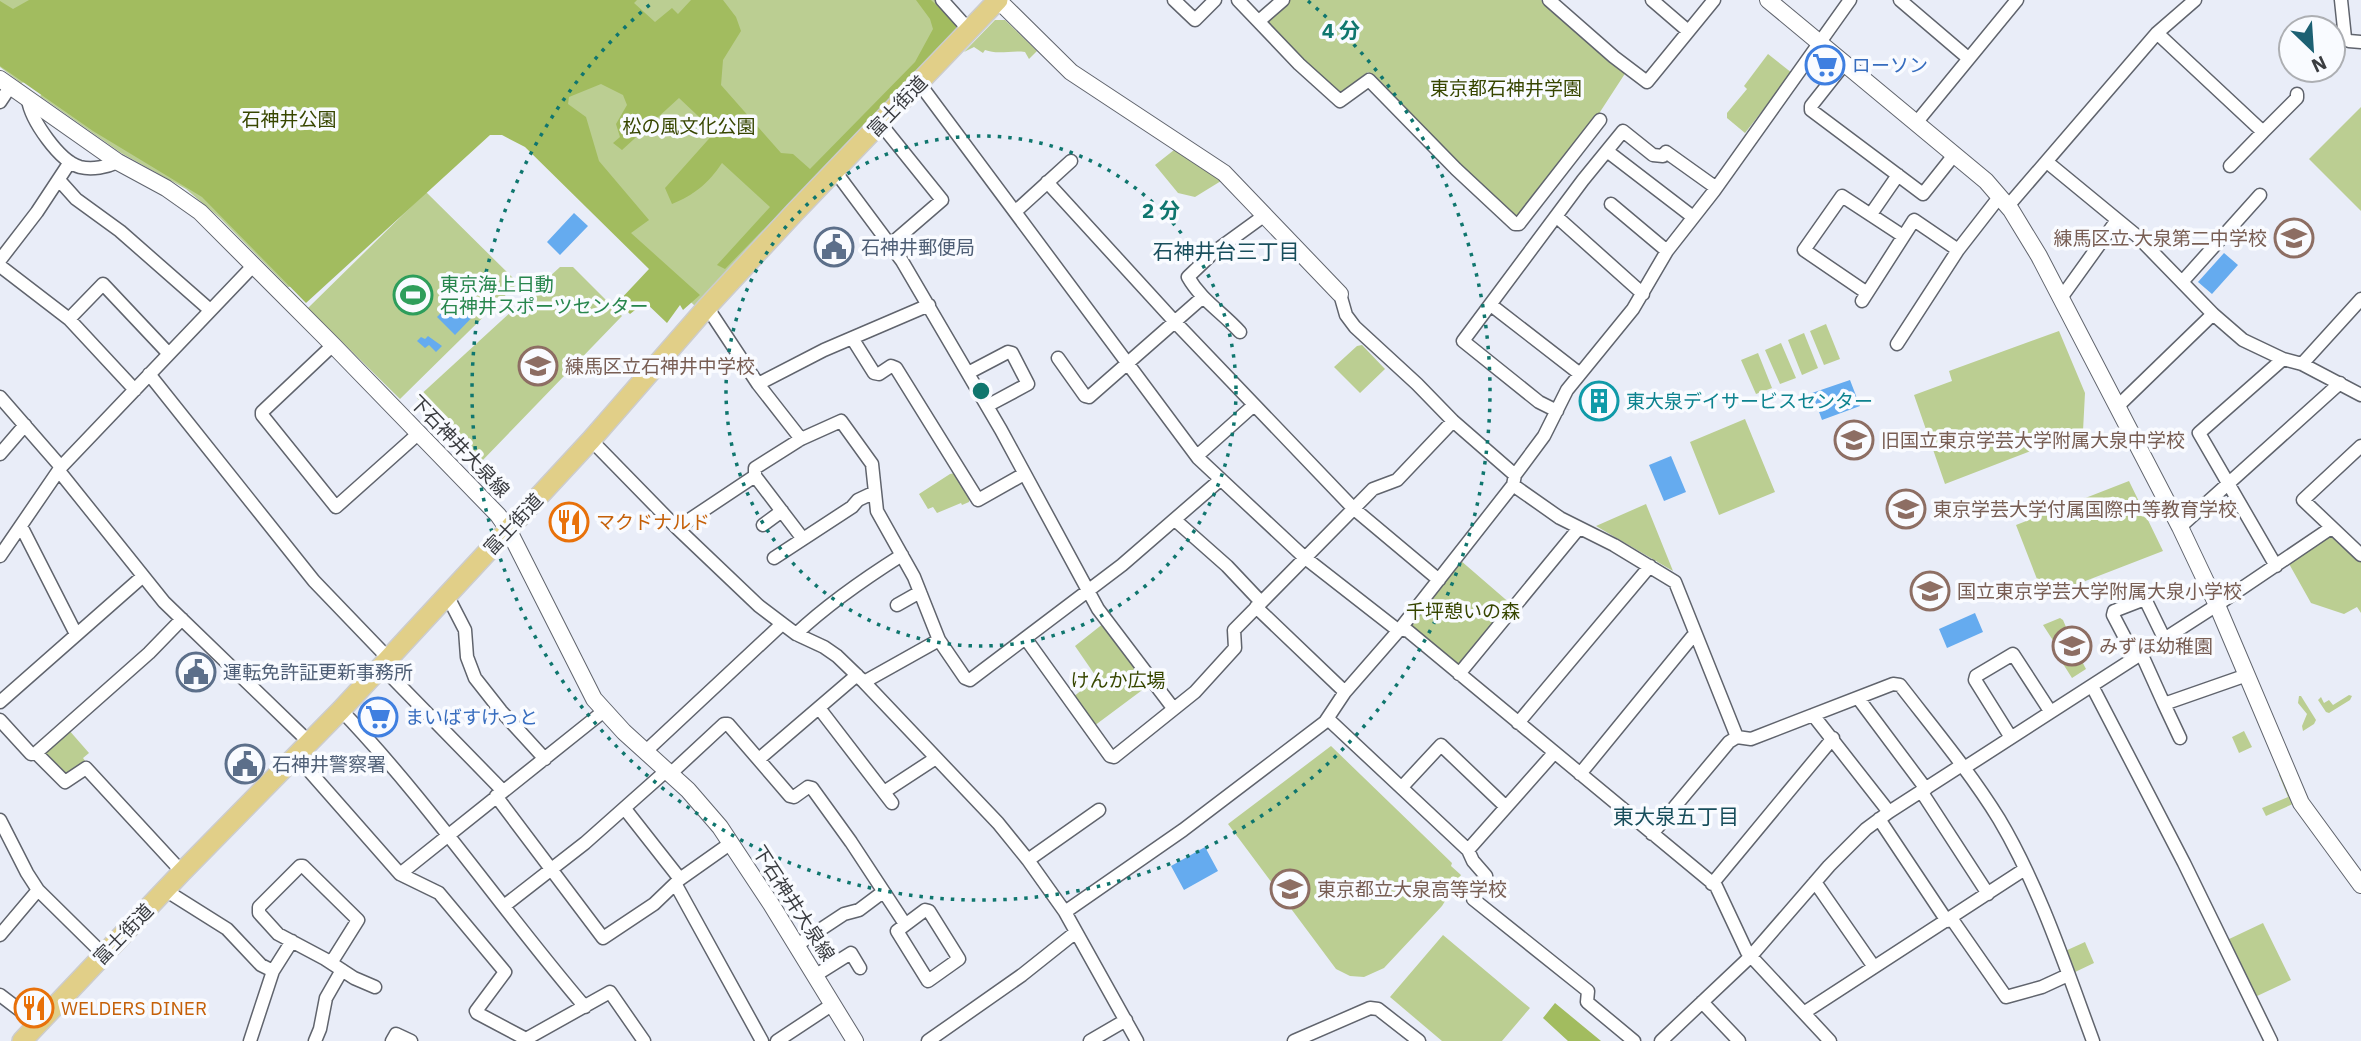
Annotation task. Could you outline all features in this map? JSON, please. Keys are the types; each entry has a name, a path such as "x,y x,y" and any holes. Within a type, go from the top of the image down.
{"main road":[{"name":"富士街道","path":"22,1041 341,710 591,440 707,307 998,0"}],"street":[{"path":"942,0 969,30"},
{"path":"998,0 1070,72 1224,173 1340,294 1348,320 1514,480 1560,518 1675,582 1737,737"},
{"path":"1174,0 1195,20 1215,0"},
{"path":"1238,0 1340,101 1369,80 1515,225 1519,224 1600,120"},
{"path":"1259,21 1283,0"},
{"path":"1549,0 1646,82 1714,0"},
{"path":"1652,0 1688,31"},
{"path":"1768,0 1954,155 2004,201 2025,230 2180,527 2217,605 2301,803 2361,885"},
{"path":"1065,912 1183,830 1328,719 1346,692 1439,580 1514,480 1544,436 1567,390 1643,294 1667,251 1850,0"},
{"path":"1900,0 1968,58"},
{"path":"1916,123 2017,0"},
{"path":"1897,344 1958,250 2004,201 2047,162 2157,33 2195,0"},
{"path":"2341,0 2345,38 2361,42"},
{"path":"2157,33 2263,132"},
{"path":"1845,63 1811,106 1811,110 1923,194 1954,155"},
{"path":"0,102 5,83"},
{"name":"下石神井大泉線","path":"5,83 118,162 184,200 216,228 498,515 508,529 594,699 705,809 731,843 855,1041"},
{"path":"919,83 1197,456 1304,557 1395,628 1408,631 1712,884 1751,956 1830,1041"},
{"path":"2230,166 2297,98 2297,94"},
{"path":"27,100 35,122 70,162 80,167 97,168 118,162"},
{"path":"880,124 942,200 891,244"},
{"path":"1557,411 1539,402 1463,341 1623,131 1653,155 1662,156 1666,152 1715,187"},
{"path":"1607,151 1693,217"},
{"path":"1016,211 1070,161"},
{"path":"0,260 37,212 70,162"},
{"path":"2047,162 2137,236 2243,340 2283,359 2302,364 2361,395"},
{"path":"835,171 891,244 929,305 1088,592 1173,708"},
{"path":"1871,214 1898,175"},
{"path":"59,180 76,199 120,232 211,310"},
{"path":"1047,182 1175,322 1353,508 1439,580"},
{"path":"2182,282 2260,195"},
{"path":"1903,236 1842,196 1804,250 1865,297 1914,220 1958,250"},
{"path":"1611,204 1667,251"},
{"path":"1240,332 1203,297 1188,277 1214,252 1265,215"},
{"path":"1557,217 1643,294"},
{"path":"2061,298 2117,220"},
{"path":"0,556 60,469 254,265"},
{"path":"0,266 69,319 135,390"},
{"path":"69,319 103,284 169,354"},
{"path":"1058,358 1087,397 1102,387 1203,297"},
{"path":"2302,364 2361,299"},
{"path":"758,384 852,338 929,305"},
{"path":"1491,305 1580,374"},
{"path":"707,307 758,384 801,439"},
{"path":"2118,406 2213,313"},
{"path":"852,338 874,373 879,374 891,366 896,368 978,500 1024,474"},
{"path":"333,345 262,412 337,507 418,433"},
{"path":"968,373 1009,352 1012,353 1028,384 987,406"},
{"path":"2276,566 2199,433 2283,359"},
{"path":"149,374 314,581 499,794 603,939 654,904 678,882 731,843"},
{"path":"2180,527 2230,485 2340,383"},
{"path":"0,397 60,469 142,577 303,750 400,874 439,893 505,972 476,1011 525,1040 610,992 644,1041"},
{"path":"1197,456 1254,405"},
{"path":"677,528 755,476 757,466 837,421 844,423 873,464 877,511 920,592 939,640 965,678 970,680 1088,592 1220,480"},
{"path":"1026,639 1111,757 1195,692 1233,652 1233,632 1258,605 1353,508 1376,487 1397,480 1453,421"},
{"path":"0,454 24,425"},
{"path":"591,440 677,528 782,624 824,647 861,679 998,824 1065,912 1137,1041"},
{"path":"2361,446 2304,496 2304,503 2361,555"},
{"path":"755,476 803,539"},
{"path":"774,558 858,500 875,492"},
{"path":"763,525 782,511"},
{"path":"1175,520 1227,566 1258,605 1346,692"},
{"path":"21,526 76,634"},
{"path":"1459,674 1579,528"},
{"path":"1661,1041 1751,956 1815,882 1884,815 2092,686 2331,528"},
{"path":"0,532 9,543"},
{"path":"796,634 854,586 902,555"},
{"path":"1518,723 1650,566"},
{"path":"0,702 142,577"},
{"path":"897,605 920,592"},
{"path":"447,595 466,630 467,657 475,678 545,759"},
{"path":"2164,638 2145,599 2114,611 2113,615 2138,655 2180,738"},
{"path":"36,753 149,653 182,619"},
{"path":"646,751 782,624"},
{"path":"1580,774 1696,635"},
{"path":"759,759 819,708 861,679 939,640"},
{"path":"2010,736 1975,680 1976,676 2013,654 2050,711"},
{"path":"2164,704 2247,675"},
{"path":"1652,834 1729,742 1737,737 1751,739 1893,684 1900,685 1963,767 1999,820 2025,869 2093,1041"},
{"path":"2092,686 2184,863 2271,1041"},
{"path":"1858,698 1924,790 1987,894"},
{"path":"819,708 888,798 936,758"},
{"path":"341,710 381,751 585,1007"},
{"path":"400,874 604,711"},
{"path":"1813,715 1833,738 1949,920 2006,997 2042,987 2068,975"},
{"path":"1328,719 1468,850 1473,861 1486,876 1473,899 1588,990 1587,1002 1634,1041"},
{"path":"0,720 32,754 36,753 65,782 86,768 182,872"},
{"path":"504,906 625,809 726,723 791,797 808,787 812,788 905,924"},
{"path":"1712,884 1833,738"},
{"path":"1402,787 1441,746 1506,807"},
{"path":"1468,850 1554,753"},
{"path":"625,809 678,882 757,1039"},
{"path":"1028,860 1099,810"},
{"path":"2,826 38,890 103,954"},
{"path":"315,1041 336,967 358,920 303,866 259,907 259,913 278,934 336,967 375,987"},
{"path":"1805,1012 2025,869"},
{"path":"1815,882 1874,967"},
{"path":"0,935 38,890"},
{"path":"165,890 227,929 261,965 273,971"},
{"path":"797,945 844,914 859,910 883,892"},
{"path":"927,910 958,961 928,981 897,934 897,930 905,924 927,910"},
{"path":"928,1041 1076,932"},
{"path":"250,1041 273,971 292,941"},
{"path":"816,975 851,953 860,968"},
{"path":"0,995 38,1024"},
{"path":"1702,1002 1739,1041"},
{"path":"777,1041 833,1004"},
{"path":"1294,1041 1370,1008 1378,1009 1419,1041"},
{"path":"1090,1041 1126,1020"},
{"path":"391,1041 396,1034 411,1041"}],"green space":[{"name":"松の風文化公園","path":"0,0 935,0 960,27 695,306 488,108 294,286 288,287 220,218 186,189 121,153 40,96 65,72 21,83 0,67"},
{"name":"石神井公園","path":"29,0 637,0 634,3 655,22 672,8 678,14 691,0 723,0 736,17 741,31 723,60 721,85 781,153 793,154 810,169 915,62 933,29 930,19 916,0 931,0 960,27 725,269 717,265 770,207 722,163 700,188 672,204 665,188 715,132 679,98 622,150 613,143 620,137 616,124 627,105 623,95 601,84 569,97 568,104 586,117 599,161 649,220 631,233 700,295 683,310 680,305 667,323 645,302 630,314 618,302 649,269 525,147 502,135 490,135 306,303 202,197 93,131 0,66 0,1 13,9"},
{"name":"東京都石神井学園","path":"1288,0 1541,0 1626,72 1600,112 1520,216 1513,216 1439,147 1368,72 1340,95 1292,50 1265,21"},
{"path":"995,20 1005,20 1037,51 1029,59 1025,52 985,50 983,53 974,47 964,52"},
{"path":"1768,54 1792,73 1745,133 1727,118 1727,113 1747,89 1744,86"},
{"path":"2361,107 2361,211 2309,159"},
{"path":"1174,150 1221,181 1195,197 1178,193 1155,165"},
{"name":"東京海上日動 石神井スポーツセンター","path":"426,192 518,283 400,399 308,308"},
{"path":"560,267 573,267 622,316 480,463 417,398"},
{"path":"1826,324 1840,359 1824,365 1810,331"},
{"path":"2059,331 2085,393 2083,431 1945,484 1914,395 1952,381 1949,371"},
{"path":"1804,333 1818,368 1802,375 1788,340"},
{"path":"1781,343 1796,378 1780,384 1765,350"},
{"path":"1362,345 1385,369 1360,393 1334,367 1357,346"},
{"path":"1758,353 1772,388 1756,394 1741,360"},
{"path":"1745,419 1775,492 1719,515 1690,442"},
{"path":"955,473 970,496 969,502 937,513 933,507 928,509 919,494"},
{"path":"2129,481 2163,551 2044,597 2016,525"},
{"path":"1646,504 1673,571 1596,526"},
{"path":"2327,536 2334,536 2361,560 2361,613 2357,607 2344,614 2311,603 2288,562"},
{"name":"千坪憩いの森","path":"1460,560 1512,605 1461,667 1407,626"},
{"path":"2060,618 2086,669 2072,678 2053,648 2056,645 2043,625"},
{"name":"けんか広場","path":"1104,623 1149,685 1094,726 1073,697 1097,678 1075,646"},
{"path":"2349,695 2352,696 2350,700 2329,713 2318,700 2321,697 2324,703 2329,700 2333,705"},
{"path":"2299,696 2316,720 2303,731 2302,726 2307,714 2298,703"},
{"path":"68,729 89,753 83,758 86,762 69,777 44,756 44,750"},
{"path":"2244,731 2252,747 2239,753 2232,737"},
{"path":"1331,746 1452,863 1451,866 1461,875 1442,906 1384,968 1364,977 1350,976 1336,969 1228,824"},
{"path":"2282,774 2295,803 2266,816 2262,808 2288,797 2279,775"},
{"path":"2263,923 2291,980 2255,997 2227,940"},
{"path":"1443,935 1530,1008 1502,1041 1442,1041 1390,997"},
{"path":"2085,942 2094,963 2073,973 2063,952"},
{"path":"1555,1003 1601,1041 1568,1041 1543,1018"}],"water":[{"path":"574,213 588,226 560,255 547,242"},
{"path":"2224,253 2238,265 2212,294 2198,282"},
{"path":"465,289 483,306 455,335 437,317"},
{"path":"428,336 442,346 436,352 429,345 425,348 417,341"},
{"path":"1850,380 1860,406 1822,420 1812,393"},
{"path":"1671,456 1686,492 1664,501 1649,465"},
{"path":"1975,613 1983,632 1947,648 1939,629"},
{"path":"1205,847 1218,871 1184,890 1171,866"}],"place":[{"name":"ローソン","path":"1825,65"},
{"name":"練馬区立 大泉第二中学校","path":"2294,238"},
{"name":"石神井郵便局","path":"834,247"},
{"name":"東京海上日動 石神井スポーツセンター","path":"413,295"},
{"name":"練馬区立石神井中学校","path":"538,366"},
{"name":"東大泉デイサービスセンター","path":"1599,401"},
{"name":"旧国立東京学芸大学附属大泉中学校","path":"1854,440"},
{"name":"東京学芸大学付属国際中等教育学校","path":"1906,509"},
{"name":"マクドナルド","path":"569,522"},
{"name":"国立東京学芸大学附属大泉小学校","path":"1930,591"},
{"name":"みずほ幼稚園","path":"2072,646"},
{"name":"運転免許証更新事務所","path":"196,672"},
{"name":"まいばすけっと","path":"378,717"},
{"name":"石神井警察署","path":"245,764"},
{"name":"東京都立大泉高等学校","path":"1290,889"},
{"name":"WELDERS DINER","path":"34,1008"}],"district":[{"name":"石神井台三丁目","path":"1226,251"},
{"name":"東大泉五丁目","path":"1676,816"}]}
